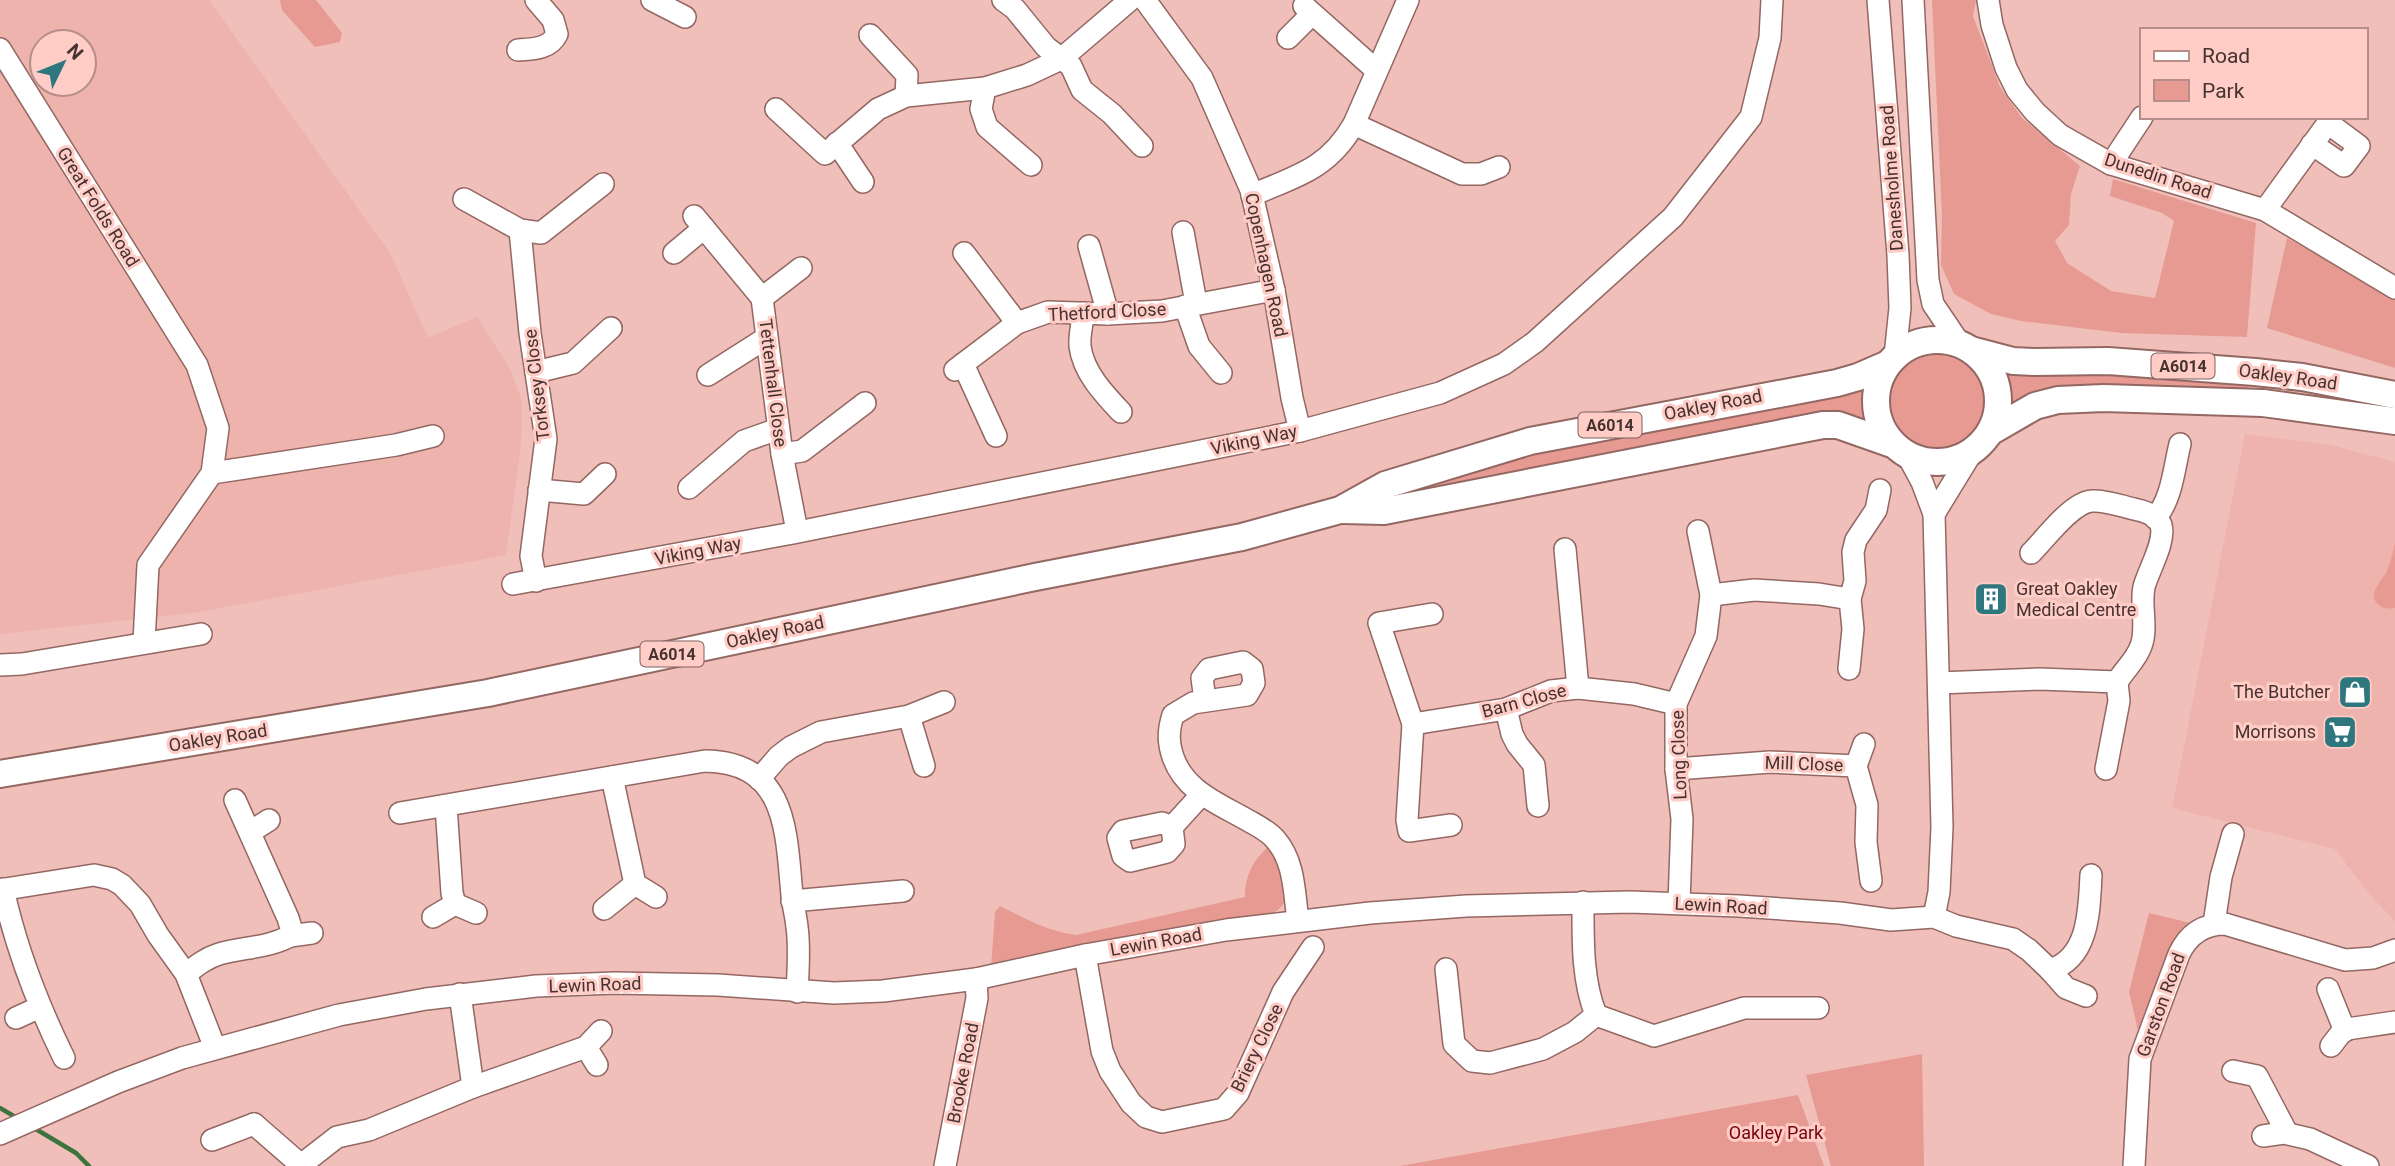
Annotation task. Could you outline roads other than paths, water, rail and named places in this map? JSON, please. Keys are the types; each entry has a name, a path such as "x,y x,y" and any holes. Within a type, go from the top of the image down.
{"main road":[{"path":"1943,340 1966,347 1985,363 1994,379 1998,397 1997,415 1990,432 1972,452 1957,460 1941,463 1924,461 1900,450 1879,422 1875,396 1880,379 1891,360 1909,346 1943,340"},
{"name":"Oakley Road","path":"1966,347 2012,361 2108,361 2255,372 2395,395"},
{"name":"Oakley Road","path":"0,774 488,693 1021,580 1242,537 1340,510 1385,485 1530,441 1836,383 1858,377 1891,360"},
{"name":"Oakley Road","path":"1990,432 2035,406 2058,400 2104,398 2263,403 2395,421"},
{"name":"Oakley Road","path":"1340,510 1384,511 1823,425 1839,425 1900,450"}],"street":[{"path":"518,50 547,46 557,34 553,20 536,0"},
{"path":"652,0 685,18"},
{"path":"1003,0 1015,9 1046,47 1071,65 1082,90 1112,114 1142,146"},
{"path":"831,149 878,109 906,96 985,88 1027,75 1061,59 1130,0"},
{"name":"Copenhagen Road","path":"1145,0 1202,78 1251,195 1274,290 1300,431"},
{"path":"1251,195 1311,170 1343,143 1354,124 1408,0"},
{"name":"Viking Way","path":"513,584 797,531 1300,431 1440,393 1504,363 1535,342 1673,217 1751,117 1770,38 1772,0"},
{"name":"Danesholme Road","path":"1878,0 1900,308 1891,360"},
{"name":"Danesholme Road","path":"1913,0 1928,280 1933,304 1966,347"},
{"name":"Dunedin Road","path":"1988,0 1992,25 2006,68 2017,90 2035,113 2060,135 2110,164 2265,210 2395,288"},
{"path":"1288,38 1308,10 1376,69"},
{"path":"870,35 907,75 906,96"},
{"name":"Great Folds Road","path":"0,49 197,365 218,428 212,473"},
{"path":"985,88 981,109 987,127 1031,165"},
{"path":"776,109 831,149 863,182"},
{"path":"2110,164 2141,119"},
{"path":"1354,124 1462,174 1480,174 1499,167"},
{"path":"2265,210 2312,144"},
{"path":"464,199 520,230 541,233 603,184"},
{"name":"Tettenhall Close","path":"674,253 699,222 762,298 778,429 797,531"},
{"name":"Torksey Close","path":"520,230 546,439 531,556 536,581"},
{"path":"1183,232 1190,305 1199,346 1221,373"},
{"path":"1089,246 1108,314"},
{"path":"964,253 1017,323"},
{"path":"762,298 801,268"},
{"name":"Thetford Close","path":"996,436 963,359 1017,323 1048,312 1108,314 1162,311 1274,290"},
{"path":"1084,313 1080,344 1083,360 1099,389 1121,412"},
{"path":"536,372 573,363 611,328"},
{"path":"708,375 766,338"},
{"path":"782,454 802,451 865,403"},
{"path":"690,488 744,441 778,429"},
{"path":"144,642 148,565 212,473 396,445 433,436"},
{"path":"2155,518 2167,499 2180,444"},
{"path":"1900,450 1922,482 1934,514 1942,827 1939,892 1934,917 1956,926 2013,939 2029,950 2066,988 2086,996"},
{"path":"1934,514 1972,452"},
{"path":"539,490 584,494 605,474"},
{"path":"1849,669 1853,629 1850,599 1855,581 1853,552 1856,540 1877,510 1880,491"},
{"path":"2031,553 2067,516 2093,500 2138,509 2155,518 2162,527 2155,561 2145,584 2142,644 2118,682 2119,701 2106,769"},
{"name":"Long Close","path":"1679,903 1682,819 1676,769 1676,704 1706,636 1711,595 1698,531"},
{"path":"1565,549 1578,688"},
{"path":"1711,595 1754,590 1850,599"},
{"path":"1432,614 1379,623 1413,724 1407,820 1409,831 1451,825"},
{"path":"0,665 22,664 201,634"},
{"path":"1939,683 2040,678 2118,682"},
{"name":"Barn Close","path":"1413,724 1506,709 1551,691 1578,688 1634,694 1676,704"},
{"path":"1205,700 1173,715 1168,735 1174,761 1182,777 1202,794 1266,831 1278,842 1290,863 1298,920"},
{"path":"759,779 785,752 821,732 909,716 944,702"},
{"path":"1506,709 1517,744 1534,765 1538,806"},
{"path":"909,716 924,766"},
{"path":"1856,766 1864,744"},
{"path":"400,813 712,761 732,764 759,779 777,802 786,828 792,901 798,929 797,992"},
{"name":"Mill Close","path":"1676,769 1770,762 1856,766 1867,805 1866,842 1871,881"},
{"path":"612,778 635,884 656,897"},
{"path":"1172,827 1202,794"},
{"path":"235,800 288,918 292,928 290,936"},
{"path":"446,806 455,904 476,914"},
{"path":"250,832 269,820"},
{"path":"2233,834 2221,877 2214,924 2234,926 2345,960 2373,958 2395,950"},
{"path":"64,1058 40,1007 1,889 94,875 112,879 122,885 140,904 186,974 215,1048"},
{"path":"2050,970 2068,960 2083,936 2088,923 2091,875"},
{"path":"604,909 635,884"},
{"path":"792,901 908,892"},
{"path":"1583,902 1585,974 1588,996 1596,1015 1654,1036 1744,1008 1818,1009"},
{"name":"Lewin Road","path":"3,1132 157,1067 215,1048 339,1016 460,994 536,986 651,983 718,985 797,992 883,992 976,979 1085,955 1226,930 1298,920 1437,907 1583,902 1679,903 1818,912 1891,920 1934,917"},
{"path":"433,917 455,904"},
{"name":"Garston Road","path":"2134,1166 2140,1059 2184,942 2197,931 2214,924"},
{"path":"186,974 201,962 219,954 312,933"},
{"name":"Briery Close","path":"1085,955 1102,1051 1110,1071 1131,1103 1146,1117 1162,1122 1224,1109 1238,1093 1283,992 1313,947"},
{"path":"1440,978 1454,1044 1472,1061 1490,1063 1543,1049 1575,1032 1596,1015"},
{"name":"Brooke Road","path":"945,1166 977,998 976,979"},
{"path":"2328,989 2338,1038 2395,1022"},
{"path":"460,994 473,1087"},
{"path":"16,1018 40,1007"},
{"path":"212,1140 254,1115 300,1165 337,1137 369,1130 473,1087 592,1056 601,1031"},
{"path":"2233,1071 2257,1076 2287,1133"},
{"path":"2263,1136 2287,1133 2310,1139 2368,1166"}],"waterway":[{"path":"0,1108 17,1118"},
{"path":"34,1128 76,1153 89,1166"}],"place":[{"name":"Great Oakley Medical Centre","path":"1991,599"},
{"name":"The Butcher","path":"2355,692"},
{"name":"Morrisons","path":"2340,732"}],"park label":[{"name":"Oakley Park","path":"1776,1133"}]}
